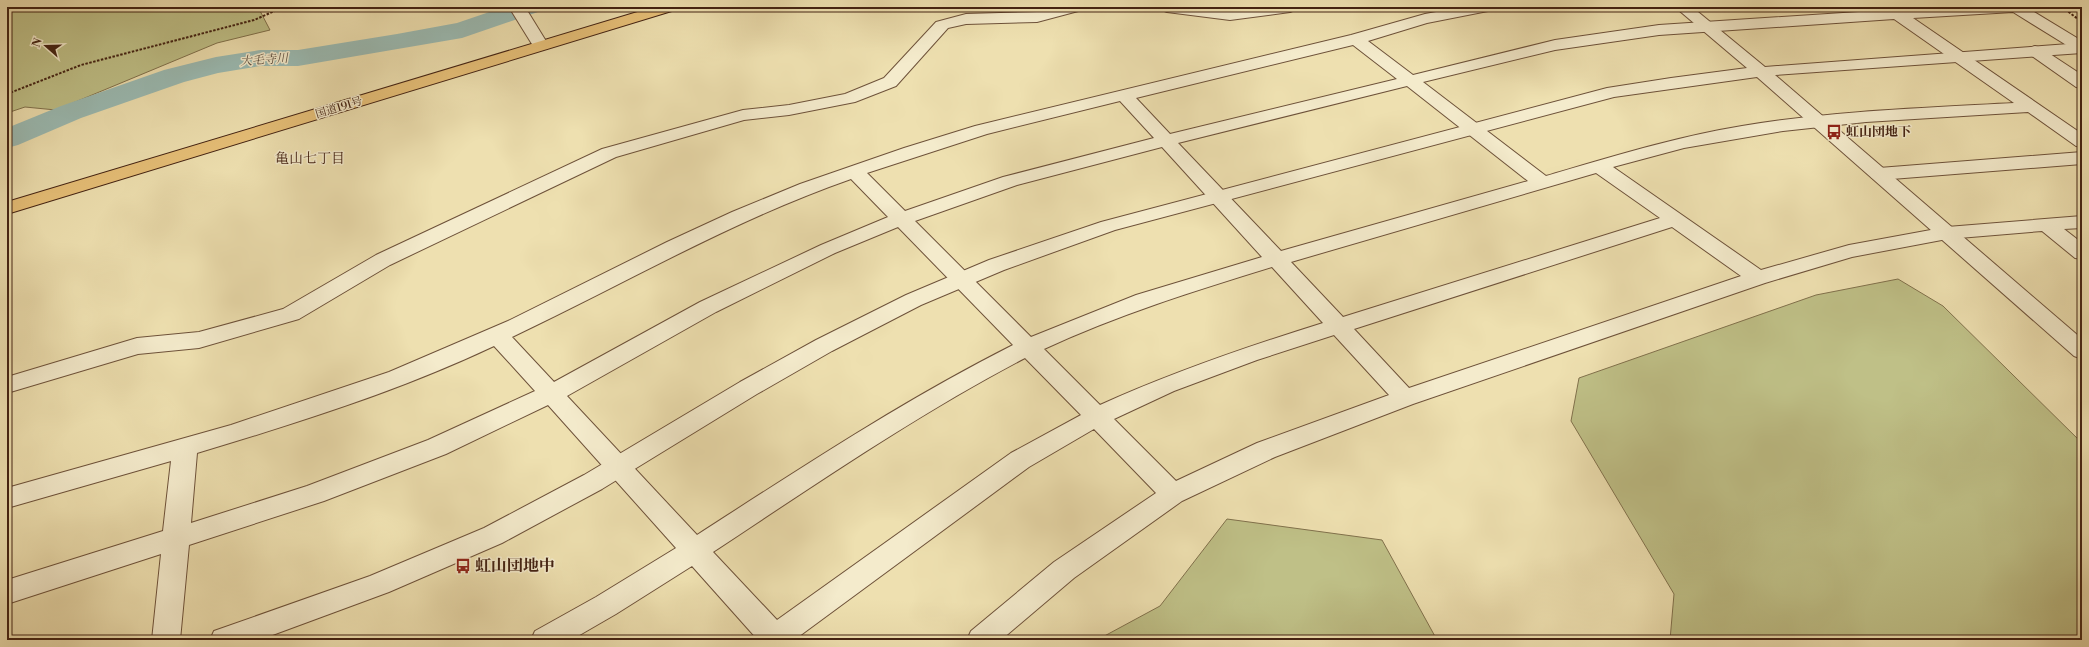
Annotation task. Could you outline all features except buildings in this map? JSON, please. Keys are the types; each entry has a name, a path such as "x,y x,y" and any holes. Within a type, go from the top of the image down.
{"highway":[{"name":"国道191号","path":"7,208 670,7"}],"street":[{"path":"7,385 137,346 199,340 291,314 382,260 609,153 743,115 789,110 849,98 890,82 942,25 966,19 1037,17 1077,7"},
{"path":"1166,7 1230,15 1290,7"},
{"path":"7,498 314,408 379,386 497,335 708,230 782,198 920,148 981,130 1356,39 1469,8 1488,7"},
{"path":"1683,7 1708,26 2082,351"},
{"path":"7,592 315,494 430,450 551,394 708,307 828,249 901,219 1010,181 1097,157 1555,45 1659,30 2008,7 2017,8 2082,48"},
{"path":"521,13 541,46"},
{"path":"1897,14 2081,141"},
{"path":"1356,39 1542,182"},
{"path":"224,640 351,596 427,565 529,517 619,468 778,371 872,321 961,279 1034,251 1108,226 1613,92 1683,80 1761,72 2082,48"},
{"path":"2034,51 2082,83"},
{"path":"1124,95 1405,398"},
{"path":"545,640 575,624 696,551 866,437 960,382 1028,347 1100,317 1174,291 1276,260 1542,182 1703,138 1818,122 2031,107"},
{"path":"1879,174 2082,158"},
{"path":"1599,166 1758,278"},
{"path":"854,171 1173,494"},
{"path":"497,335 775,639 1020,460 1097,417 1173,382 1249,354 1674,220"},
{"path":"981,640 1064,570 1173,494 1266,450 1405,398 1758,278 1849,252 1948,233 2082,222"},
{"path":"2046,225 2082,253"},
{"path":"166,640 185,446"}],"path":[{"path":"7,94 81,65 254,20 284,7"},
{"path":"2062,7 2082,22"}],"green space":[{"path":"7,7 258,7 270,30 217,43 56,110 25,107 7,113"},
{"path":"1898,279 1943,306 2082,443 2082,640 1670,640 1674,594 1571,421 1579,378 1816,295"},
{"path":"1227,519 1382,540 1437,640 1097,640 1160,606"}],"waterway":[{"name":"大毛寺川","path":"7,139 71,112 174,76 216,65 260,58 298,58 462,30 529,7"}],"place":[{"name":"虹山団地下","path":"1834,132"},
{"name":"虹山団地中","path":"463,566"}],"district":[{"name":"亀山七丁目","path":"310,159"}]}
